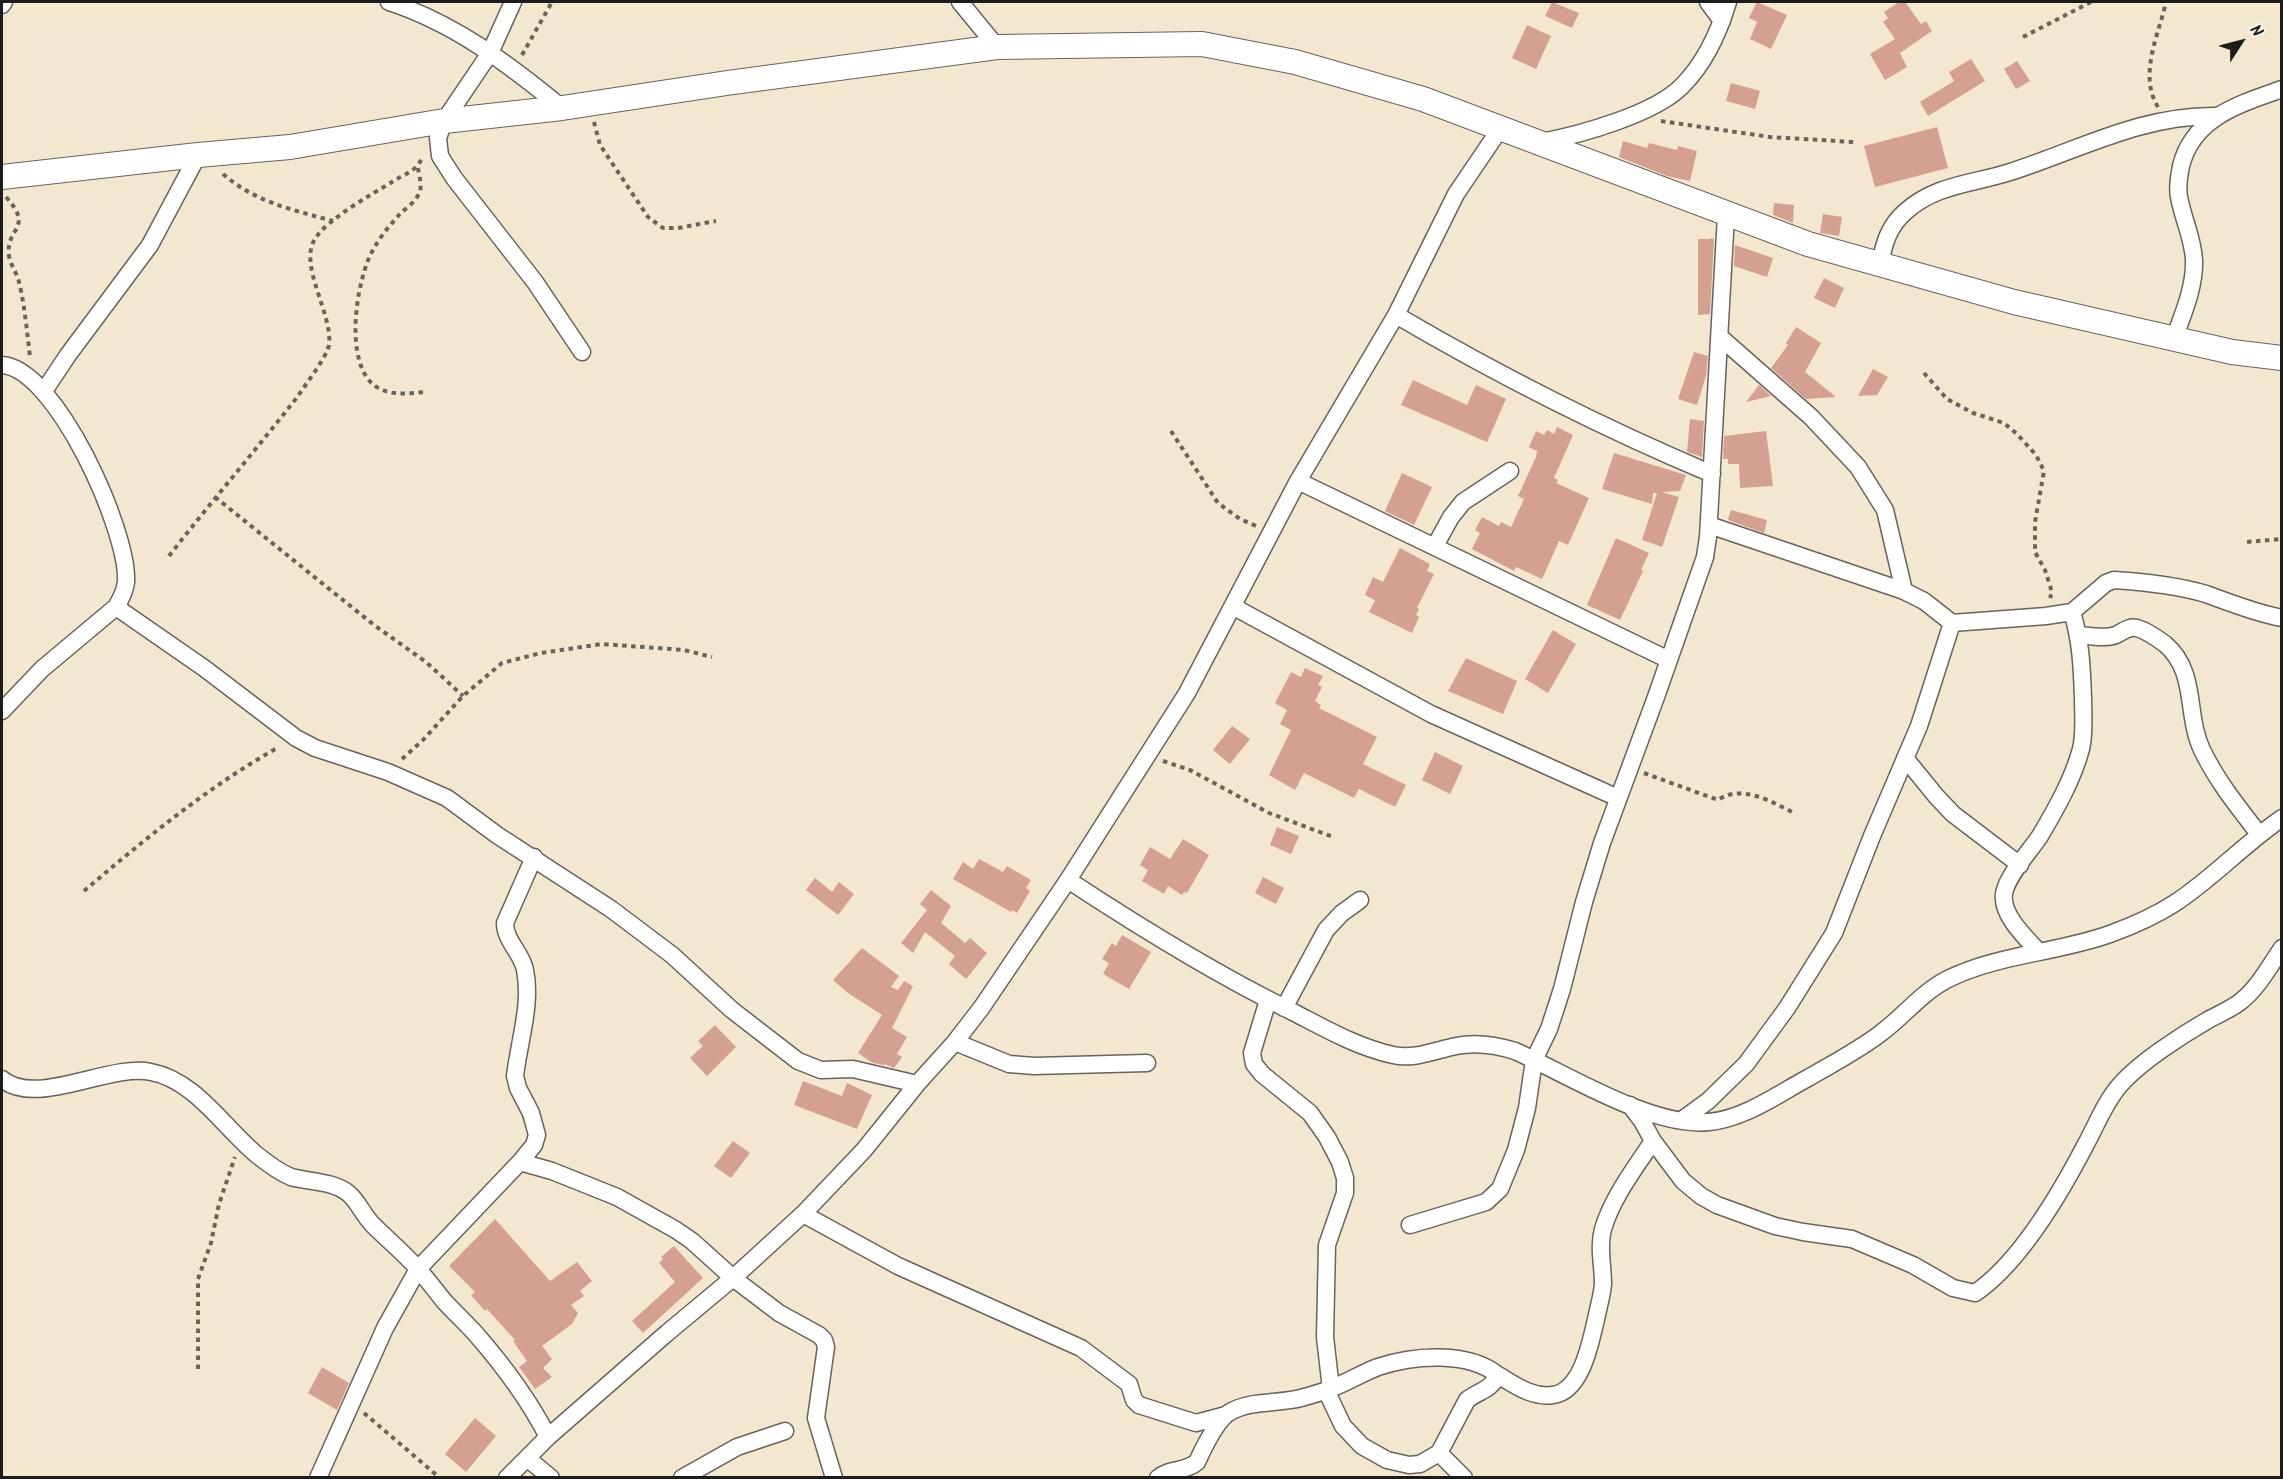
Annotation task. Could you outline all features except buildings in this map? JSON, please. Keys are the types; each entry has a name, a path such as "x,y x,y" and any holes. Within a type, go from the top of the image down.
{"street":[{"path":"389,2 411,9 452,29 514,69 562,108"},
{"path":"434,122 490,53 513,2"},
{"path":"960,2 997,47"},
{"path":"1708,2 1722,21"},
{"path":"1541,142 1602,126 1631,115 1651,107 1680,88 1707,53 1728,2"},
{"path":"2,177 201,154 290,147 434,122 562,108 727,83 997,47 1202,44 1295,62 1423,99 1808,244 2014,302 2232,352 2282,358"},
{"path":"2174,339 2186,306 2194,262 2189,231 2178,195 2185,151 2200,129 2216,116 2276,91 2282,77"},
{"path":"1880,264 1885,239 1893,225 1906,211 1930,193 1955,184 2011,172 2087,142 2137,126 2168,119 2216,116"},
{"path":"434,122 440,156 454,178 535,282 582,352"},
{"path":"507,1478 548,1437 667,1332 733,1278 802,1214 864,1150 917,1084 955,1042 1068,880 1149,756 1234,607 1270,532 1298,481 1396,315 1456,194 1500,129"},
{"path":"38,386 68,355 150,245 201,154"},
{"path":"1410,1225 1486,1202 1500,1189 1521,1134 1534,1060 1549,1029 1562,990 1584,902 1618,798 1705,557 1709,525 1726,215"},
{"path":"1396,315 1495,371 1632,441 1712,474"},
{"path":"1720,338 1811,417 1858,467 1885,510 1904,591"},
{"path":"2,365 19,370 38,386 79,445 96,479 119,541 126,582 122,598 116,607 42,669 2,711"},
{"path":"1435,546 1451,517 1463,502 1510,471"},
{"path":"1298,481 1669,660"},
{"path":"1709,525 1904,591 1924,601 1952,623 2072,612 2106,583 2114,580 2174,586 2262,614 2282,618"},
{"path":"116,607 204,668 296,738 315,748 388,772 447,798 497,835 611,909 672,955 732,1010 798,1061 821,1070 853,1069 917,1084"},
{"path":"1234,607 1431,714 1618,798"},
{"path":"2038,952 2018,928 2007,910 2004,895 2009,881 2053,812 2081,747 2084,725 2079,635 2072,612"},
{"path":"1682,1120 1708,1101 1746,1064 1787,1008 1834,933 1919,726 1952,623"},
{"path":"2079,635 2115,636 2128,628 2135,628 2158,639 2172,650 2186,672 2194,730 2202,750 2229,796 2259,834"},
{"path":"1905,758 1953,814 2020,865"},
{"path":"1068,880 1139,926 1268,1000 1345,1040 1397,1056 1431,1053 1458,1046 1481,1044 1500,1046 1629,1105 1660,1116 1708,1122 1730,1117 1761,1104 1881,1034 1924,995 1947,979 1980,967 2108,935 2143,920 2173,904 2282,818"},
{"path":"318,1478 385,1328 418,1269 534,1145 537,1135 531,1113 518,1088 515,1076 528,997 527,984 524,965 512,945 505,929 505,923 534,858"},
{"path":"1284,1008 1326,930 1342,913 1360,900"},
{"path":"1629,1105 1646,1126 1653,1142 1683,1181 1701,1196 1717,1205 1775,1226 1852,1239 1913,1264 1953,1288 1975,1293 1987,1285 2007,1264 2040,1220 2064,1184 2120,1084 2178,1039 2240,1002 2257,985 2282,948"},
{"path":"1268,1000 1253,1046 1254,1064 1262,1074 1310,1113 1327,1137 1340,1162 1345,1178 1345,1193 1328,1245 1325,1337 1328,1390 1343,1426 1362,1446 1374,1454 1399,1464 1420,1464 1438,1453 1467,1400 1492,1387 1498,1375"},
{"path":"955,1042 1009,1064 1035,1066 1147,1063"},
{"path":"2,1079 12,1086 30,1089 114,1074 149,1071 168,1078 188,1090 216,1113 254,1153 287,1175 347,1192 365,1218 418,1269 506,1370 536,1414 548,1437"},
{"path":"802,1214 898,1266 1081,1348 1129,1384 1134,1400 1139,1405 1196,1423 1226,1415 1239,1408 1287,1402 1328,1390 1379,1367 1414,1360 1447,1358 1470,1360 1520,1388 1544,1395 1561,1393 1579,1373 1589,1351 1602,1293 1603,1230 1615,1203 1653,1142"},
{"path":"520,1162 617,1197 692,1240 733,1278 779,1313 824,1340 826,1347 816,1418 834,1478"},
{"path":"1158,1478 1169,1471 1191,1467 1197,1462 1226,1415"},
{"path":"682,1478 737,1447 785,1431"},
{"path":"1438,1453 1464,1478"},
{"path":"527,1458 551,1478"}],"path":[{"path":"514,69 552,2"},
{"path":"2023,37 2091,2"},
{"path":"2166,2 2156,36 2149,74 2153,98 2168,119"},
{"path":"590,104 600,145 648,217 663,228 678,228 716,221"},
{"path":"1631,115 1770,137 1854,142"},
{"path":"169,556 287,410 311,377 329,346 327,325 311,262 310,249 315,238 333,221 393,181 418,168 434,122"},
{"path":"201,154 239,187 261,200 333,221"},
{"path":"418,168 421,182 420,192 383,234 373,249 364,272 359,291 356,332 362,368 378,388 394,394 425,392"},
{"path":"2,192 16,208 20,217 9,255 24,301 38,386"},
{"path":"1924,373 1947,399 1973,413 2004,423 2036,455 2044,471 2035,522 2035,552 2045,570 2052,592 2046,616"},
{"path":"1171,431 1218,502 1240,519 1270,532"},
{"path":"215,497 374,625 426,663 463,696"},
{"path":"2247,542 2282,539"},
{"path":"388,772 423,740 463,696 501,663 541,653 602,644 684,650 712,657"},
{"path":"84,891 213,789 254,761 296,738"},
{"path":"1149,756 1190,770 1269,813 1333,837"},
{"path":"1630,767 1718,800 1727,794 1743,793 1773,802 1792,812"},
{"path":"198,1369 198,1279 211,1243 228,1174 242,1140"},
{"path":"351,1403 441,1478"}]}
